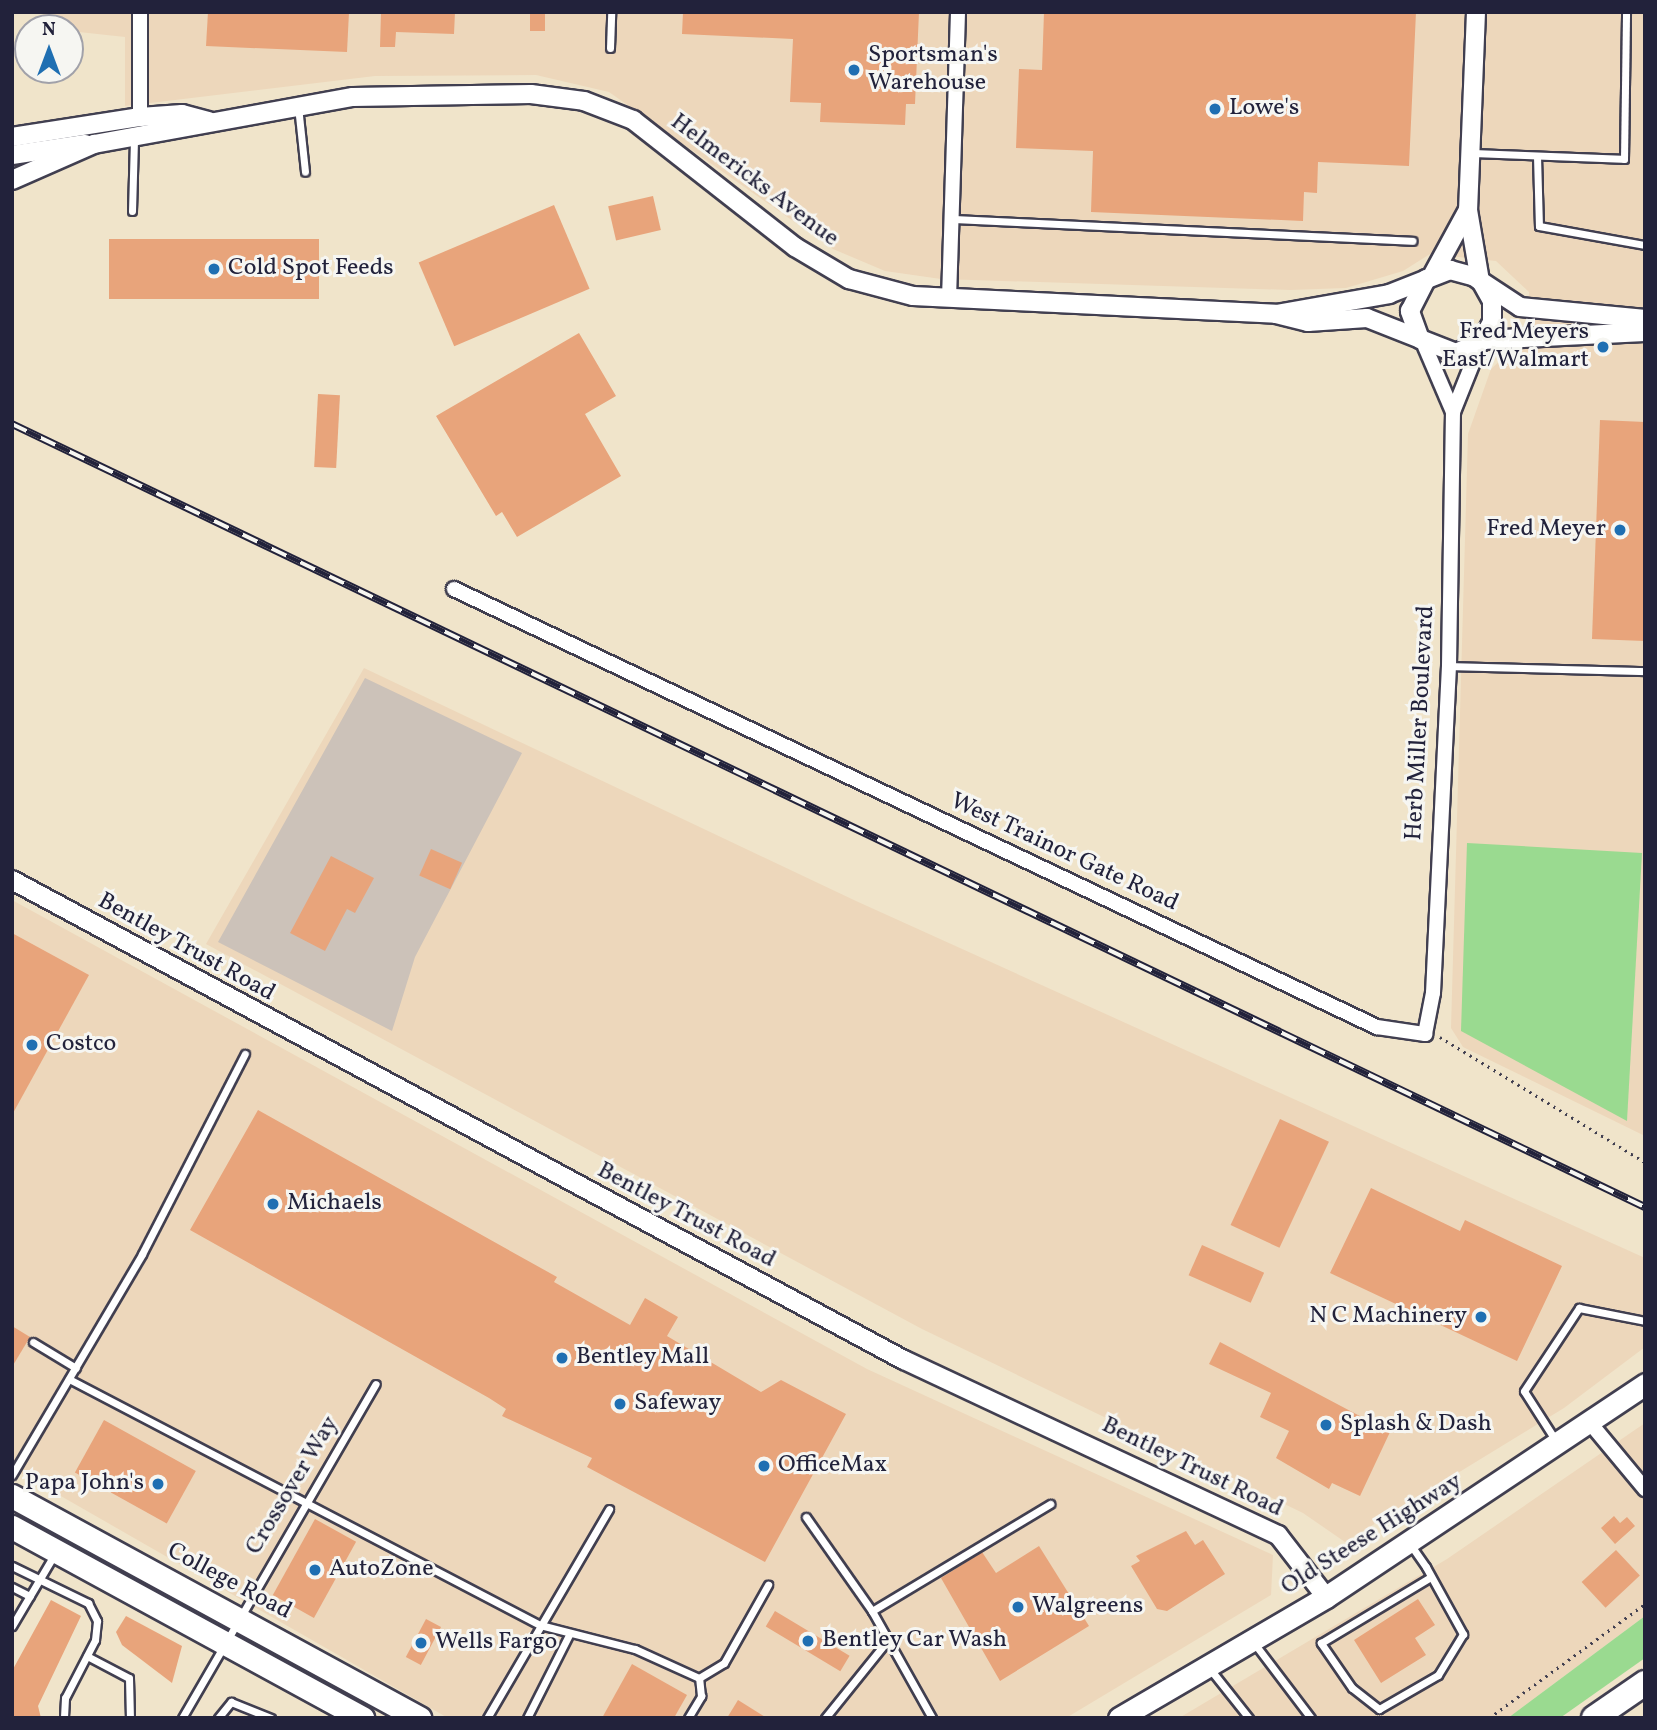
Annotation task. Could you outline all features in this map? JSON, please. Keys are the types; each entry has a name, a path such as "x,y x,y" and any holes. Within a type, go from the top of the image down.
{"highway":[{"path":"1594,1718 1645,1683"}],"main road":[{"name":"Old Steese Highway","path":"1119,1718 1326,1597 1410,1544 1559,1447 1645,1384"},
{"name":"College Road","path":"12,1496 239,1617 419,1718"},
{"path":"12,1527 362,1718"}],"street":[{"path":"140,12 141,117"},
{"path":"949,299 958,12"},
{"name":"Herb Miller Boulevard","path":"1425,1034 1433,993 1449,666 1453,412 1493,311 1481,282 1468,210 1476,12"},
{"name":"Helmericks Avenue","path":"12,155 184,132 209,121 298,106 440,92 584,101 632,120 794,247 849,279 949,299 1276,314 1308,322 1367,318 1456,353 1482,341 1645,332"},
{"name":"Helmericks Avenue","path":"12,137 141,117 182,114 209,121"},
{"name":"Helmericks Avenue","path":"12,180 94,144"},
{"name":"Herb Miller Boulevard","path":"1453,412 1410,311 1468,210"},
{"name":"Helmericks Avenue","path":"1276,314 1389,294 1450,270 1481,282 1520,307 1645,319"},
{"name":"West Trainor Gate Road","path":"454,589 1377,1027 1425,1034"},
{"name":"Bentley Trust Road","path":"12,880 904,1360 1278,1535 1326,1597"},
{"path":"1591,1424 1645,1489"}],"lane":[{"path":"610,48 611,12"},
{"path":"1469,153 1623,159 1626,12"},
{"path":"298,106 305,172"},
{"path":"132,211 134,139"},
{"path":"1537,156 1539,226 1645,245"},
{"path":"951,219 1412,241"},
{"path":"1449,666 1645,670"},
{"path":"12,1475 76,1368 245,1054"},
{"path":"1559,1447 1524,1391 1579,1308 1645,1321"},
{"path":"33,1342 76,1368"},
{"path":"69,1379 305,1498 540,1625 569,1635 635,1649 699,1678"},
{"name":"Crossover Way","path":"182,1718 305,1498 376,1384"},
{"path":"872,1611 1050,1504"},
{"path":"486,1718 609,1509"},
{"path":"806,1517 872,1611 932,1718"},
{"path":"1410,1544 1431,1577 1463,1634 1438,1675 1379,1709 1352,1688 1321,1643 1431,1577"},
{"path":"12,1626 56,1551"},
{"path":"12,1566 41,1579 94,1612 95,1640 65,1698 65,1718"},
{"path":"699,1678 724,1663 768,1585"},
{"path":"12,1587 30,1596"},
{"path":"527,1718 569,1635"},
{"path":"825,1718 888,1640"},
{"path":"1252,1640 1311,1718"},
{"path":"87,1656 130,1678 130,1718"},
{"path":"1207,1666 1249,1718"},
{"path":"688,1718 701,1696 699,1678"},
{"path":"218,1718 232,1702 271,1718"}],"path":[{"path":"1425,1034 1450,1039 1476,1063 1645,1162"},
{"path":"1489,1718 1645,1604"}],"shaded area":[{"path":"1645,12 1645,1136 1463,1047 1451,1028 1468,434 1491,369 1527,336 1529,292 1496,261 1430,254 1403,271 1346,288 1290,290 941,279 885,271 833,249 609,92 536,75 375,76 125,106 125,37 84,33 84,14 43,14"},
{"path":"364,668 856,901 1645,1258 1645,1347 1564,1408 1345,1542 1303,1513 922,1329 206,944"},
{"path":"365,678 522,753 415,957 392,1031 218,942"},
{"path":"12,900 867,1369 1273,1555 1271,1595 1066,1718 448,1718 12,1468"},
{"path":"1645,1423 1645,1616 1508,1718 1179,1718 1447,1559"}],"green space":[{"path":"1467,843 1642,853 1627,1121 1461,1031"},
{"path":"1645,1616 1645,1658 1560,1718 1508,1718"}],"building":[{"path":"208,12 349,12 347,52 206,46"},
{"path":"381,12 455,12 454,34 396,32 395,47 380,47"},
{"path":"530,12 545,12 545,31 530,31"},
{"name":"Sportsman's Warehouse","path":"683,12 919,12 915,104 906,104 905,125 820,122 821,103 790,102 793,39 682,34"},
{"name":"Lowe's","path":"1044,12 1416,12 1409,166 1318,162 1317,193 1304,192 1303,221 1091,212 1093,151 1016,148 1019,69 1042,70"},
{"path":"653,196 661,230 616,240 608,206"},
{"path":"554,205 590,289 454,346 419,262"},
{"name":"Cold Spot Feeds","path":"109,239 319,239 319,299 109,299"},
{"path":"579,333 616,396 585,414 621,476 517,537 502,512 496,516 436,416"},
{"path":"318,394 340,395 336,468 314,467"},
{"name":"Fred Meyer","path":"1600,420 1645,422 1645,641 1592,639"},
{"path":"431,849 462,863 450,889 419,875"},
{"path":"331,856 374,878 355,913 347,909 325,951 290,933"},
{"name":"Costco","path":"12,933 89,975 12,1115"},
{"name":"Bentley Mall","path":"258,1110 557,1277 554,1282 630,1325 645,1298 678,1317 667,1336 761,1392 781,1380 846,1414 765,1562 587,1467 592,1458 502,1416 506,1409 489,1398 190,1230"},
{"path":"1280,1119 1329,1142 1279,1248 1231,1225"},
{"name":"N C Machinery","path":"1371,1188 1460,1231 1465,1220 1562,1266 1517,1361 1330,1273"},
{"path":"1202,1245 1264,1273 1251,1303 1189,1275"},
{"path":"12,1326 30,1337 12,1367"},
{"name":"Splash & Dash","path":"1220,1342 1390,1432 1360,1496 1332,1483 1329,1489 1276,1458 1289,1431 1260,1417 1271,1393 1209,1364"},
{"path":"104,1420 196,1471 167,1523 75,1472"},
{"path":"1614,1516 1620,1523 1627,1517 1635,1526 1615,1544 1601,1528"},
{"path":"315,1519 356,1542 314,1618 273,1595"},
{"path":"1186,1531 1195,1545 1203,1540 1225,1574 1167,1611 1157,1609 1131,1566 1140,1561 1136,1556"},
{"path":"1039,1546 1089,1626 1000,1681 941,1578 982,1552 996,1573"},
{"path":"1616,1550 1640,1576 1605,1608 1582,1582"},
{"path":"1418,1599 1435,1625 1415,1638 1426,1655 1381,1683 1354,1640"},
{"path":"51,1600 81,1616 38,1706 41,1718 12,1718 12,1671"},
{"name":"Bentley Car Wash","path":"775,1611 850,1656 840,1671 766,1626"},
{"path":"126,1616 182,1646 172,1683 122,1645 116,1632"},
{"path":"426,1619 441,1627 421,1665 406,1657"},
{"path":"632,1664 687,1695 674,1718 602,1718"},
{"path":"738,1700 767,1718 727,1718"}],"railway":[{"path":"12,424 1645,1207"}],"place":[{"name":"Sportsman's Warehouse","path":"854,70"},
{"name":"Lowe's","path":"1215,109"},
{"name":"Cold Spot Feeds","path":"214,269"},
{"name":"Fred Meyers East/Walmart","path":"1603,347"},
{"name":"Fred Meyer","path":"1620,530"},
{"name":"Costco","path":"32,1045"},
{"name":"Michaels","path":"273,1204"},
{"name":"N C Machinery","path":"1481,1317"},
{"name":"Bentley Mall","path":"562,1358"},
{"name":"Safeway","path":"620,1404"},
{"name":"Splash & Dash","path":"1326,1425"},
{"name":"OfficeMax","path":"764,1466"},
{"name":"Papa John's","path":"158,1484"},
{"name":"AutoZone","path":"315,1570"},
{"name":"Walgreens","path":"1018,1607"},
{"name":"Bentley Car Wash","path":"808,1641"},
{"name":"Wells Fargo","path":"421,1643"}]}
